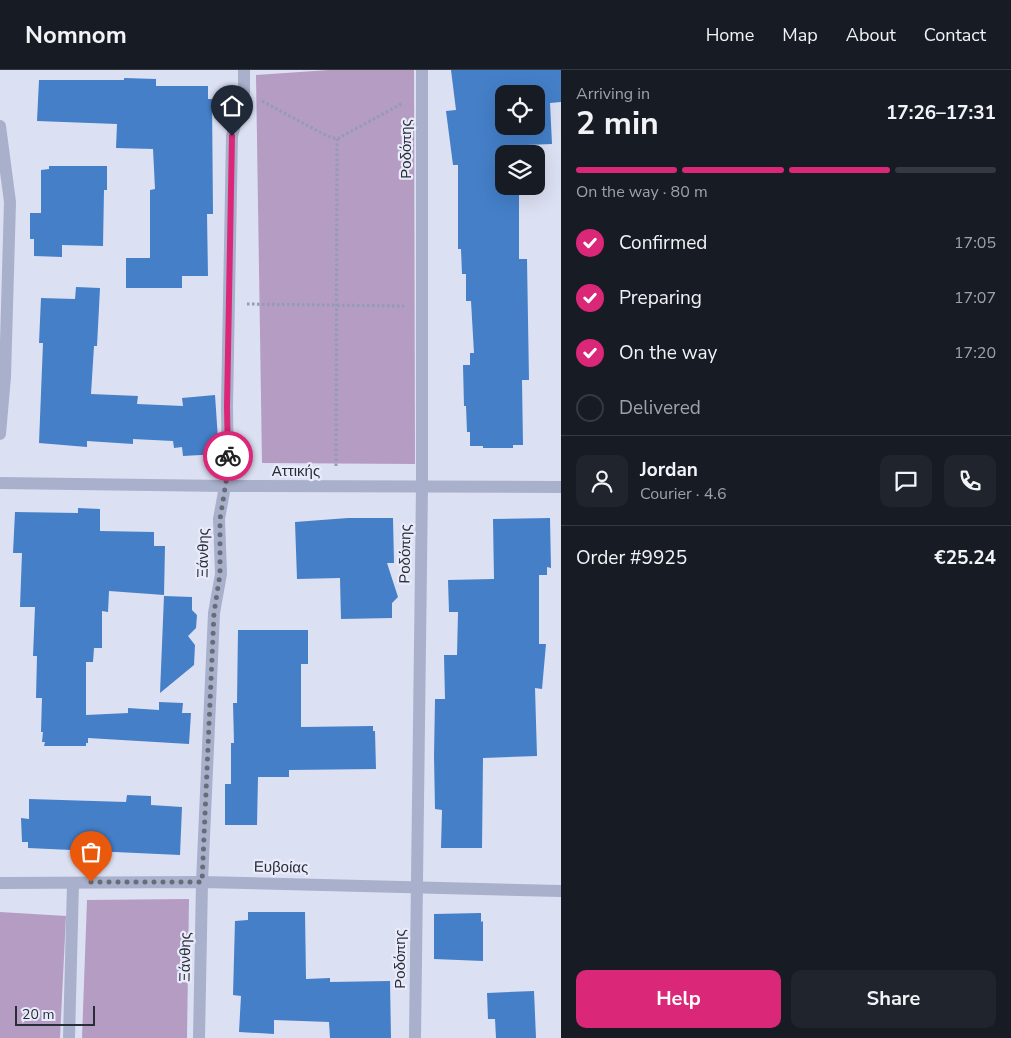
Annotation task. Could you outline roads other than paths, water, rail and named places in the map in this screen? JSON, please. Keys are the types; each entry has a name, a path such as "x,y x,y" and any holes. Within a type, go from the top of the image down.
{"street":[{"name":"Ξάνθης","path":"199,1038 202,882 214,613 220,574 220,519 228,470 227,407 232,136 244,92 244,70"},
{"name":"Ροδόπης","path":"415,1038 422,487 422,70"},
{"path":"0,126 10,202 4,278 4,377 0,434"},
{"name":"Αττικής","path":"0,484 561,487"},
{"name":"Ευβοίας","path":"0,883 202,882 561,891"},
{"path":"69,1038 73,883"}]}
